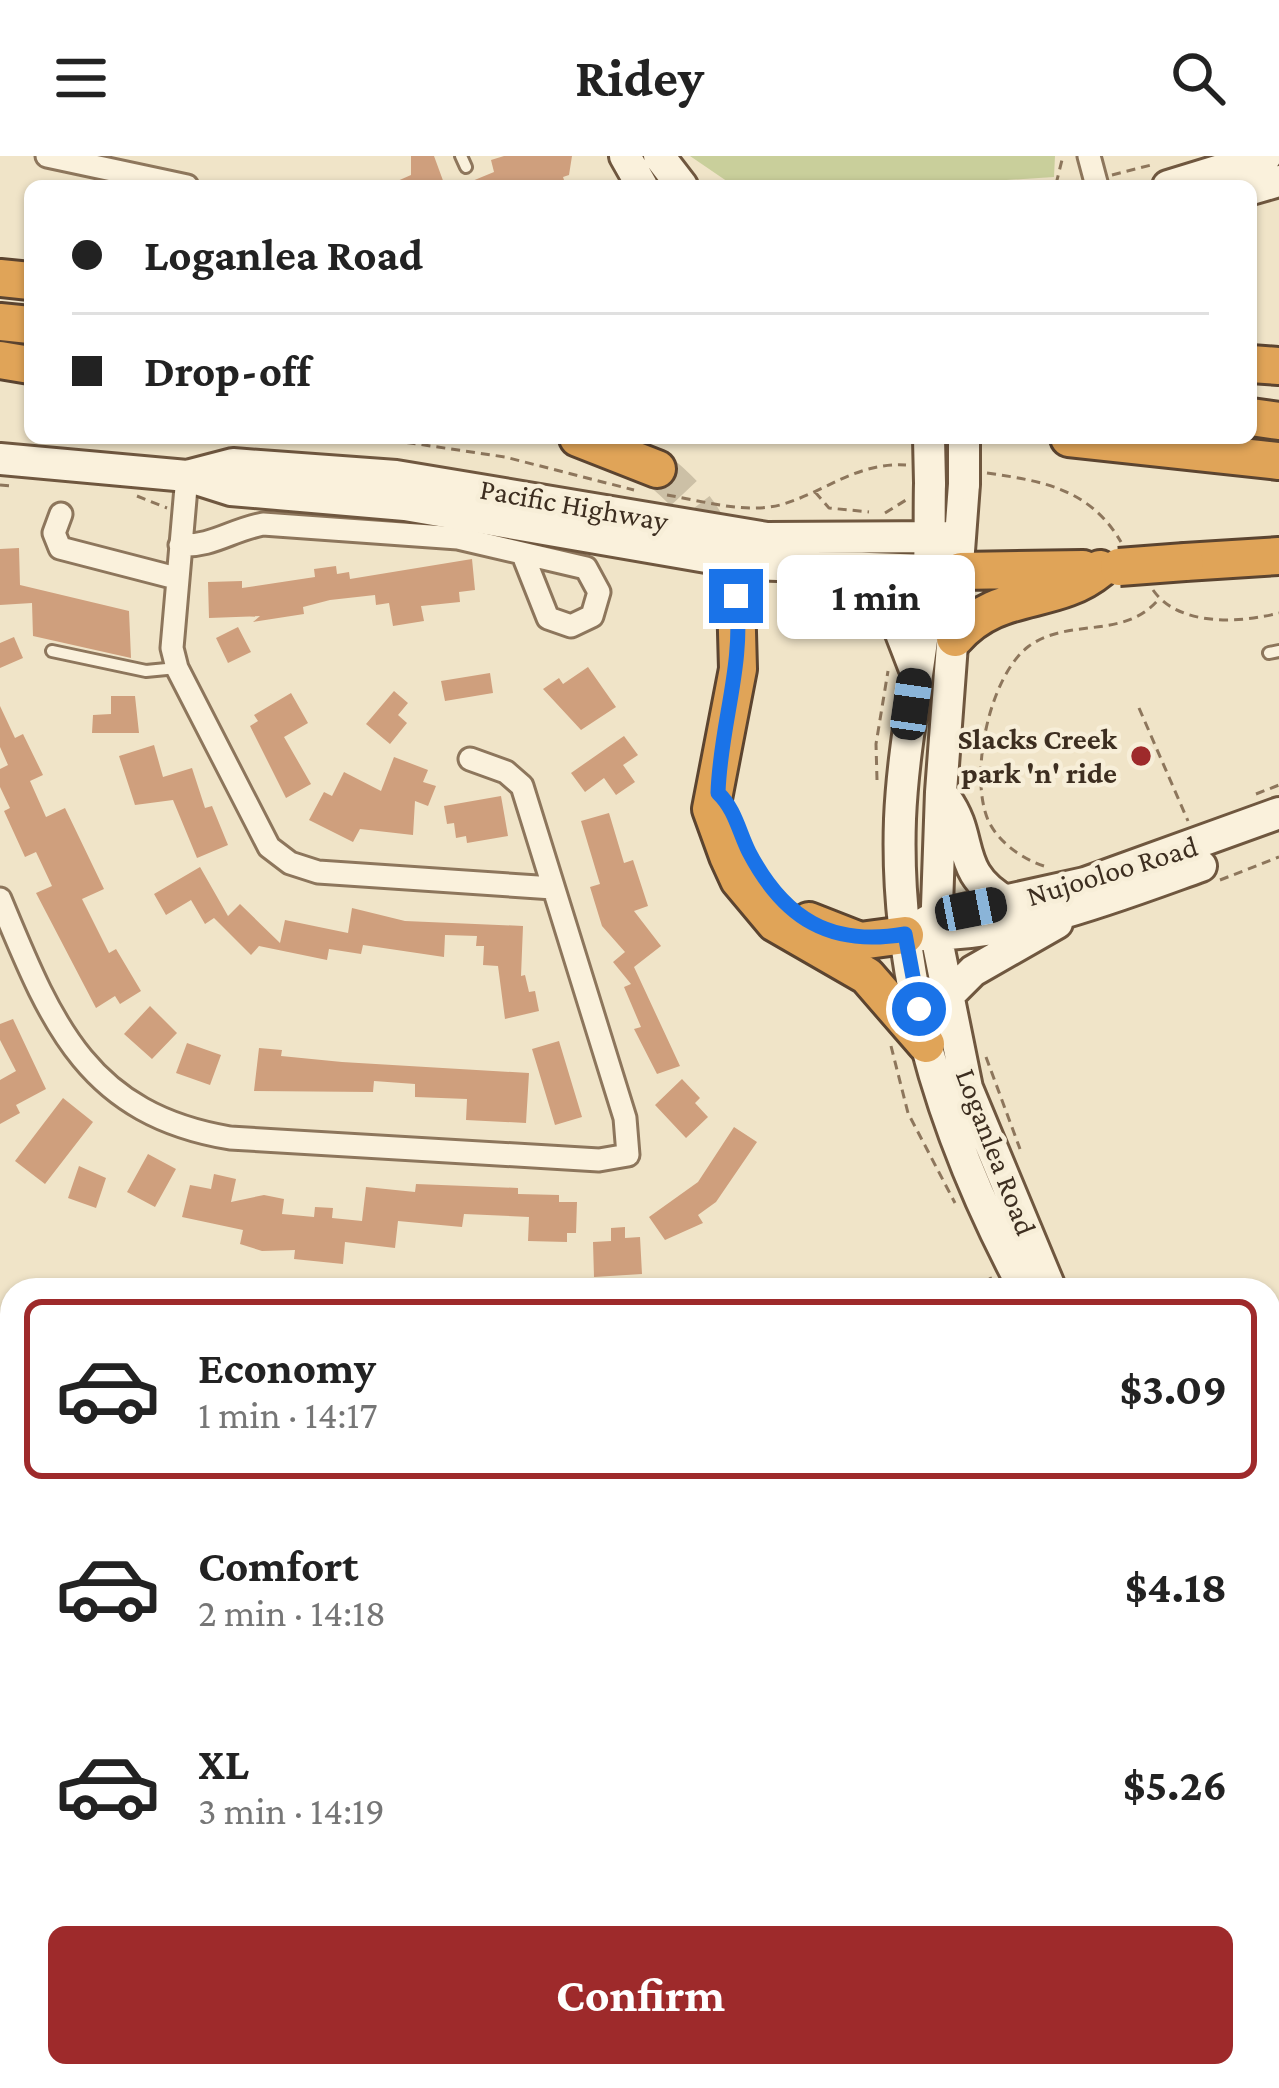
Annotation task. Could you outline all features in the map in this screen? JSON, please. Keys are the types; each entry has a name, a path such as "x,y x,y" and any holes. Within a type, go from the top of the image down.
{"highway":[{"path":"588,444 653,485"},
{"path":"1124,444 1279,461"},
{"path":"950,560 1122,567 1279,556"},
{"path":"955,638 984,610 1081,585 1122,567"},
{"path":"736,596 741,637 712,809 717,831 756,901 799,941 867,976 908,1042"},
{"path":"718,793 730,805 758,869 808,921 860,940 926,928"}],"main road":[{"path":"659,156 677,180"},
{"path":"1168,173 1266,156"},
{"name":"Loganlea Road","path":"966,444 976,479 950,560 902,670 900,819 967,1088 1038,1278"},
{"name":"Pacific Highway","path":"0,459 187,476 231,490 405,505 747,563 871,571 950,560"},
{"name":"Pacific Highway","path":"187,476 233,464 396,476 767,538 929,537"},
{"name":"Loganlea Road","path":"923,470 929,537 950,560 955,638 926,928 908,1042 962,1166 1035,1278"},
{"path":"871,571 885,592 902,670"},
{"path":"940,792 955,812 970,869 1007,902"},
{"name":"Nujooloo Road","path":"926,928 1085,883 1279,813"},
{"name":"Nujooloo Road","path":"926,928 1088,906 1205,864 1279,830"},
{"path":"945,999 973,971 1088,906"}],"street":[{"path":"47,156 159,180"},
{"path":"187,476 171,623 177,668 268,847 290,863 318,872 554,888"},
{"path":"61,514 54,533 60,548 176,578"},
{"path":"180,545 210,547 232,532 263,524 458,538 523,555"},
{"path":"0,899 61,1034 97,1077 132,1106 179,1129 230,1138 598,1160 628,1155 625,1118 522,786 506,772 470,759"}],"lane":[{"path":"52,651 146,671 177,668"}],"path":[{"path":"1104,180 1168,173"},
{"path":"417,444 653,485 746,508 779,505 814,490 873,466 923,470 902,507 881,513 830,508 814,490"},
{"path":"976,479 1057,485 1081,497 1106,519 1122,567 1159,599 1205,619 1279,614"},
{"path":"0,485 20,486"},
{"path":"135,495 185,510"},
{"path":"1052,868 1014,850 987,817 981,792 998,684 1013,661 1039,640 1069,629 1123,625 1159,599"},
{"path":"878,782 876,744 902,670"},
{"path":"1139,708 1189,822"},
{"path":"1243,800 1279,785"},
{"path":"1217,880 1279,856"},
{"path":"908,1042 908,1113 957,1207"},
{"path":"983,1050 1024,1165"}],"green space":[{"path":"690,156 1055,156 1054,177 725,180"}],"building":[{"path":"411,156 434,156 443,180 400,180 411,175"},
{"path":"572,156 564,180 475,180 494,172 491,160"},
{"path":"19,548 20,585 129,611 131,658 33,636 32,603 0,605 0,549"},
{"path":"472,559 475,590 459,592 460,602 421,606 424,621 393,626 389,603 376,605 375,595 330,600 303,607 304,614 253,622 260,616 209,618 208,582 242,581 242,588 315,577 314,569 336,566 337,574 349,572 350,579"},
{"path":"238,627 251,652 228,663 216,638"},
{"path":"14,637 23,658 0,668 0,643"},
{"path":"588,667 616,707 581,730 543,689 559,678 563,684"},
{"path":"490,673 493,693 445,701 441,681"},
{"path":"394,691 408,703 398,715 407,723 390,744 366,724"},
{"path":"291,693 308,723 284,737 311,784 286,798 250,726 258,721 254,715"},
{"path":"111,696 135,696 139,733 92,733 93,715 111,714"},
{"path":"0,706 15,738 23,734 43,775 30,781 46,817 65,808 104,889 82,899 109,953 116,949 141,991 120,1004 115,996 96,1008 36,893 52,886 36,852 25,857 4,811 10,808 0,787 0,769 8,765 0,747"},
{"path":"624,736 638,755 623,765 635,782 616,795 604,778 585,792 571,773"},
{"path":"154,745 163,777 192,768 205,808 212,806 228,845 197,858 173,800 135,805 119,756"},
{"path":"394,757 428,770 423,782 436,786 428,806 415,801 413,835 360,829 353,842 309,820 324,792 332,796 344,772 381,791"},
{"path":"501,796 508,836 467,843 466,836 456,838 444,806"},
{"path":"609,813 624,863 633,860 648,906 634,911 661,946 634,967 680,1066 657,1074 634,1029 641,1027 624,987 631,984 613,962 625,952 602,926 590,887 600,884 581,821"},
{"path":"200,867 228,916 240,904 280,943 285,920 348,933 352,908 405,921 523,926 521,976 525,975 529,992 535,991 539,1011 505,1019 498,966 483,965 484,946 476,946 477,936 445,935 444,957 363,945 361,954 329,949 327,960 259,946 251,955 214,918 205,924 191,900 166,915 154,894"},
{"path":"150,1006 177,1033 152,1059 124,1034"},
{"path":"13,1019 46,1089 16,1105 20,1113 0,1124 0,1080 16,1071 0,1040 0,1024"},
{"path":"559,1041 582,1117 555,1125 532,1049"},
{"path":"187,1043 221,1055 210,1085 176,1073"},
{"path":"259,1048 282,1050 281,1056 342,1062 529,1073 526,1123 466,1120 467,1099 415,1097 415,1084 374,1081 373,1092 254,1091"},
{"path":"682,1079 700,1098 695,1103 708,1117 686,1138 655,1105"},
{"path":"63,1098 93,1122 45,1184 15,1161"},
{"path":"734,1127 757,1142 716,1202 698,1215 703,1223 665,1240 649,1217 698,1182"},
{"path":"148,1154 176,1169 155,1207 127,1192"},
{"path":"79,1166 106,1178 96,1208 68,1198"},
{"path":"214,1174 236,1179 231,1202 264,1195 284,1199 282,1214 314,1217 315,1207 333,1208 332,1218 362,1221 366,1187 415,1192 416,1184 518,1188 518,1194 559,1195 559,1202 577,1202 576,1233 567,1233 567,1242 528,1241 529,1217 464,1214 462,1227 398,1221 395,1248 345,1242 343,1264 294,1259 295,1250 262,1251 240,1244 243,1230 182,1217 190,1185 211,1189"},
{"path":"625,1227 625,1238 640,1237 642,1274 594,1277 593,1242 611,1241 611,1228"}],"tunnel":[{"path":"657,469 687,497 707,525 736,596"}],"place":[{"name":"Slacks Creek park 'n' ride","path":"1141,756"}],"route":[{"path":"736,596 741,637 719,756 718,793 730,805 758,869 808,921 842,938 905,934 919,1009"}]}
